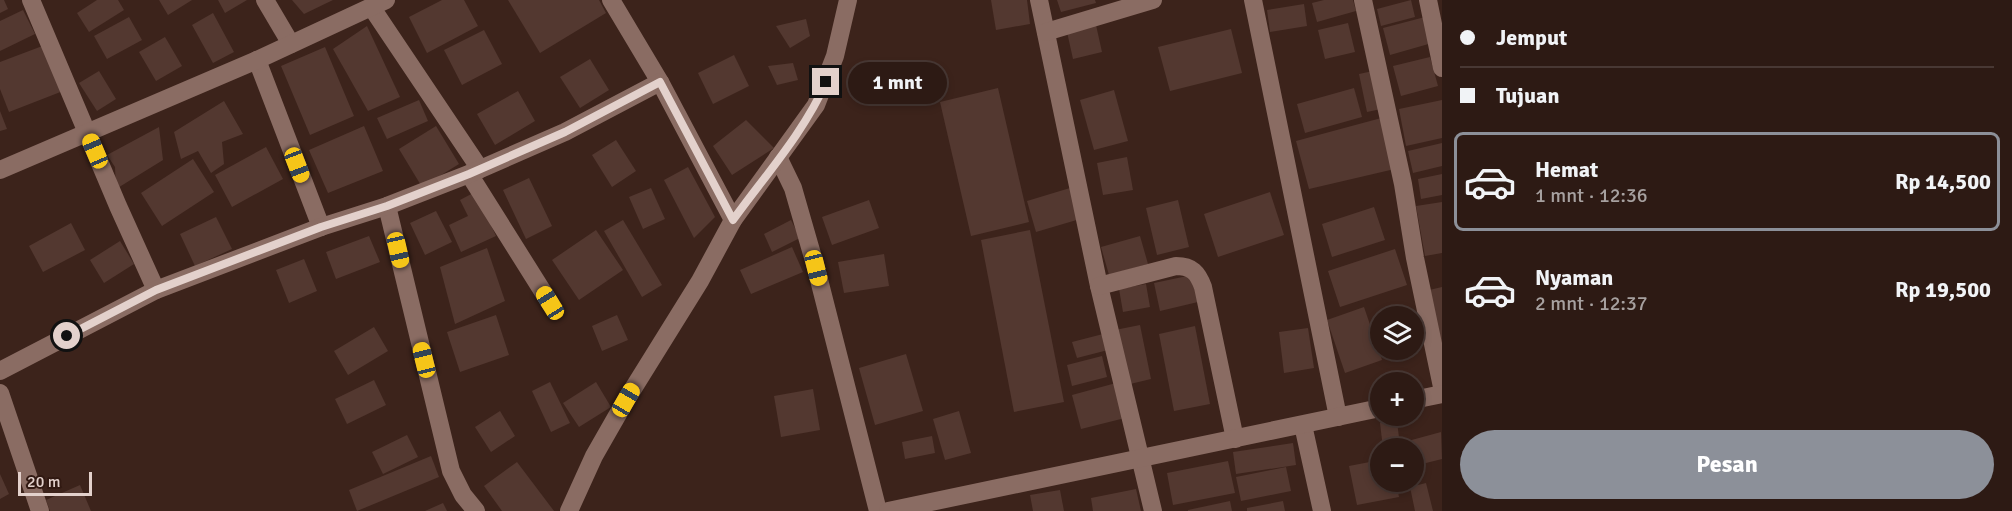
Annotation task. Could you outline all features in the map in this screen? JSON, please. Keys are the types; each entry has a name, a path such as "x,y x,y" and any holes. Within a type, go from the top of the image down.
{"street":[{"path":"31,0 156,290"},
{"path":"266,0 291,44"},
{"path":"611,0 660,82 733,220"},
{"path":"569,511 594,456 700,281 733,220 800,129 819,98 834,57 848,0"},
{"path":"1038,0 1099,286 1153,511"},
{"path":"1253,0 1338,417"},
{"path":"1363,0 1403,184 1415,258 1442,387"},
{"path":"1428,0 1442,68"},
{"path":"1046,32 1149,1"},
{"path":"0,170 257,60 379,4 550,303"},
{"path":"257,60 321,227"},
{"path":"0,371 156,290 321,227 387,206 474,171 565,132 660,82"},
{"path":"778,158 793,188 816,268 878,511"},
{"path":"387,206 452,471 463,495 476,511"},
{"path":"1099,286 1176,266 1185,266 1193,270 1203,287 1235,439"},
{"path":"0,393 40,511"},
{"path":"1424,398 1442,394"},
{"path":"888,511 1370,410"},
{"path":"1303,425 1323,511"}],"building":[{"path":"0,0 4,0 8,9 0,13"},
{"path":"97,0 118,0 124,10 89,32 77,13"},
{"path":"159,0 192,0 168,15"},
{"path":"218,0 247,0 225,13"},
{"path":"292,0 333,0 304,14"},
{"path":"442,0 464,0 478,26 427,53 409,17"},
{"path":"508,0 599,0 606,13 540,53"},
{"path":"991,0 1027,0 1030,24 996,30"},
{"path":"1057,0 1095,0 1096,3 1061,12"},
{"path":"1324,0 1353,0 1356,11 1317,22 1312,3"},
{"path":"1411,0 1415,17 1381,26 1377,9"},
{"path":"1304,4 1307,26 1270,32 1267,10"},
{"path":"23,10 35,34 0,51 0,21"},
{"path":"213,13 234,52 213,63 192,25"},
{"path":"129,17 142,40 107,59 94,36"},
{"path":"1425,17 1432,43 1390,55 1383,28"},
{"path":"806,19 810,36 790,48 776,26"},
{"path":"1348,23 1355,52 1325,59 1318,30"},
{"path":"1096,25 1102,52 1073,59 1067,32"},
{"path":"367,26 400,97 368,111 333,49"},
{"path":"1231,29 1242,73 1170,91 1158,47"},
{"path":"484,30 502,64 462,85 444,50"},
{"path":"165,37 182,66 156,81 139,52"},
{"path":"45,45 63,91 9,112 0,89 0,62"},
{"path":"325,47 354,116 310,135 281,66"},
{"path":"734,55 749,86 713,104 698,73"},
{"path":"1430,57 1438,86 1401,96 1393,66"},
{"path":"590,59 609,90 580,108 560,77"},
{"path":"793,63 798,80 777,85 768,66"},
{"path":"99,71 116,99 97,111 79,83"},
{"path":"1373,71 1381,109 1367,112 1359,74"},
{"path":"998,88 1029,222 971,236 940,102"},
{"path":"1354,88 1362,117 1305,133 1297,104"},
{"path":"1114,90 1128,141 1094,150 1080,100"},
{"path":"518,91 535,121 495,145 477,114"},
{"path":"419,100 428,121 387,139 377,118"},
{"path":"1442,100 1442,138 1406,146 1399,109"},
{"path":"224,101 243,134 222,142 224,164 211,173 198,151 181,159 174,132"},
{"path":"0,111 7,129 0,131"},
{"path":"1385,117 1399,168 1309,189 1296,141"},
{"path":"746,120 774,148 732,175 713,146"},
{"path":"364,126 383,171 328,193 309,150"},
{"path":"436,126 459,164 422,187 399,149"},
{"path":"159,127 163,160 116,189 115,167 107,155"},
{"path":"616,140 636,171 612,187 592,155"},
{"path":"1442,143 1442,166 1413,173 1408,151"},
{"path":"266,147 283,179 232,207 215,175"},
{"path":"1127,157 1133,190 1103,195 1097,163"},
{"path":"193,159 214,192 162,226 141,193"},
{"path":"688,167 715,217 694,238 664,180"},
{"path":"1442,174 1442,195 1421,199 1418,179"},
{"path":"529,178 552,226 526,239 503,190"},
{"path":"651,188 665,219 643,229 629,197"},
{"path":"1070,188 1080,219 1036,232 1027,201"},
{"path":"475,192 496,236 461,252 449,225 468,216 460,200"},
{"path":"1270,192 1284,235 1218,257 1204,214"},
{"path":"869,200 879,228 832,245 822,217"},
{"path":"1178,200 1189,247 1157,255 1146,208"},
{"path":"1442,202 1442,253 1425,256 1416,206"},
{"path":"1374,207 1385,240 1332,257 1322,224"},
{"path":"436,211 452,242 425,255 410,223"},
{"path":"216,217 232,249 195,266 180,234"},
{"path":"623,220 662,285 642,297 604,231"},
{"path":"791,220 800,238 772,252 764,234"},
{"path":"71,223 85,250 43,272 29,246"},
{"path":"596,230 623,270 579,300 552,260"},
{"path":"1030,230 1064,402 1014,412 981,240"},
{"path":"369,236 380,262 336,279 326,252"},
{"path":"1140,236 1148,264 1109,275 1101,247"},
{"path":"120,241 134,264 104,283 90,260"},
{"path":"792,247 803,272 751,294 740,270"},
{"path":"487,248 505,301 455,324 440,267"},
{"path":"1395,249 1407,285 1340,307 1328,271"},
{"path":"884,254 889,286 844,293 838,262"},
{"path":"304,259 317,291 289,303 276,270"},
{"path":"1192,275 1198,302 1160,311 1154,283"},
{"path":"1146,284 1150,307 1123,312 1119,289"},
{"path":"1442,287 1442,370 1425,291"},
{"path":"1364,307 1370,325 1370,360 1382,360 1345,373 1327,320"},
{"path":"496,315 509,355 460,372 447,332"},
{"path":"617,315 628,340 602,351 592,326"},
{"path":"1140,325 1151,379 1126,385 1115,330"},
{"path":"1195,326 1210,404 1174,411 1159,334"},
{"path":"374,327 388,351 348,375 334,351"},
{"path":"1308,328 1314,368 1284,373 1279,332"},
{"path":"1103,334 1108,350 1077,358 1072,342"},
{"path":"906,354 923,411 875,425 859,368"},
{"path":"1102,356 1107,377 1072,386 1067,365"},
{"path":"374,380 386,405 347,424 335,399"},
{"path":"550,382 570,423 551,432 532,391"},
{"path":"596,382 611,407 579,427 563,403"},
{"path":"1116,383 1125,418 1081,429 1072,395"},
{"path":"813,389 820,430 781,437 774,396"},
{"path":"500,411 515,436 491,452 475,427"},
{"path":"959,411 971,453 945,460 933,419"},
{"path":"1380,426 1398,426 1399,438 1382,438"},
{"path":"1441,432 1442,459 1424,464 1424,438 1419,438"},
{"path":"407,435 418,457 383,474 372,452"},
{"path":"932,436 935,453 905,459 902,442"},
{"path":"1293,443 1296,465 1236,474 1233,452"},
{"path":"431,456 439,477 357,511 349,490"},
{"path":"1228,461 1235,493 1173,505 1167,473"},
{"path":"517,462 554,511 502,511 484,486"},
{"path":"1370,462 1370,492 1398,492 1399,497 1357,505 1349,466"},
{"path":"1286,467 1291,491 1241,501 1236,477"},
{"path":"0,474 9,494 0,499"},
{"path":"1426,483 1433,511 1415,511 1411,492 1424,492 1424,484"},
{"path":"80,485 91,511 50,511 46,500"},
{"path":"1136,489 1141,511 1093,511 1091,498"},
{"path":"1060,490 1064,511 1033,511 1030,495"},
{"path":"1230,501 1232,511 1188,511 1188,510"},
{"path":"1283,501 1285,511 1247,511 1247,508"},
{"path":"443,503 447,511 425,511"}],"route":[{"path":"67,336 156,290 469,174 565,132 660,82 733,220 800,129 816,105 826,82"}]}
